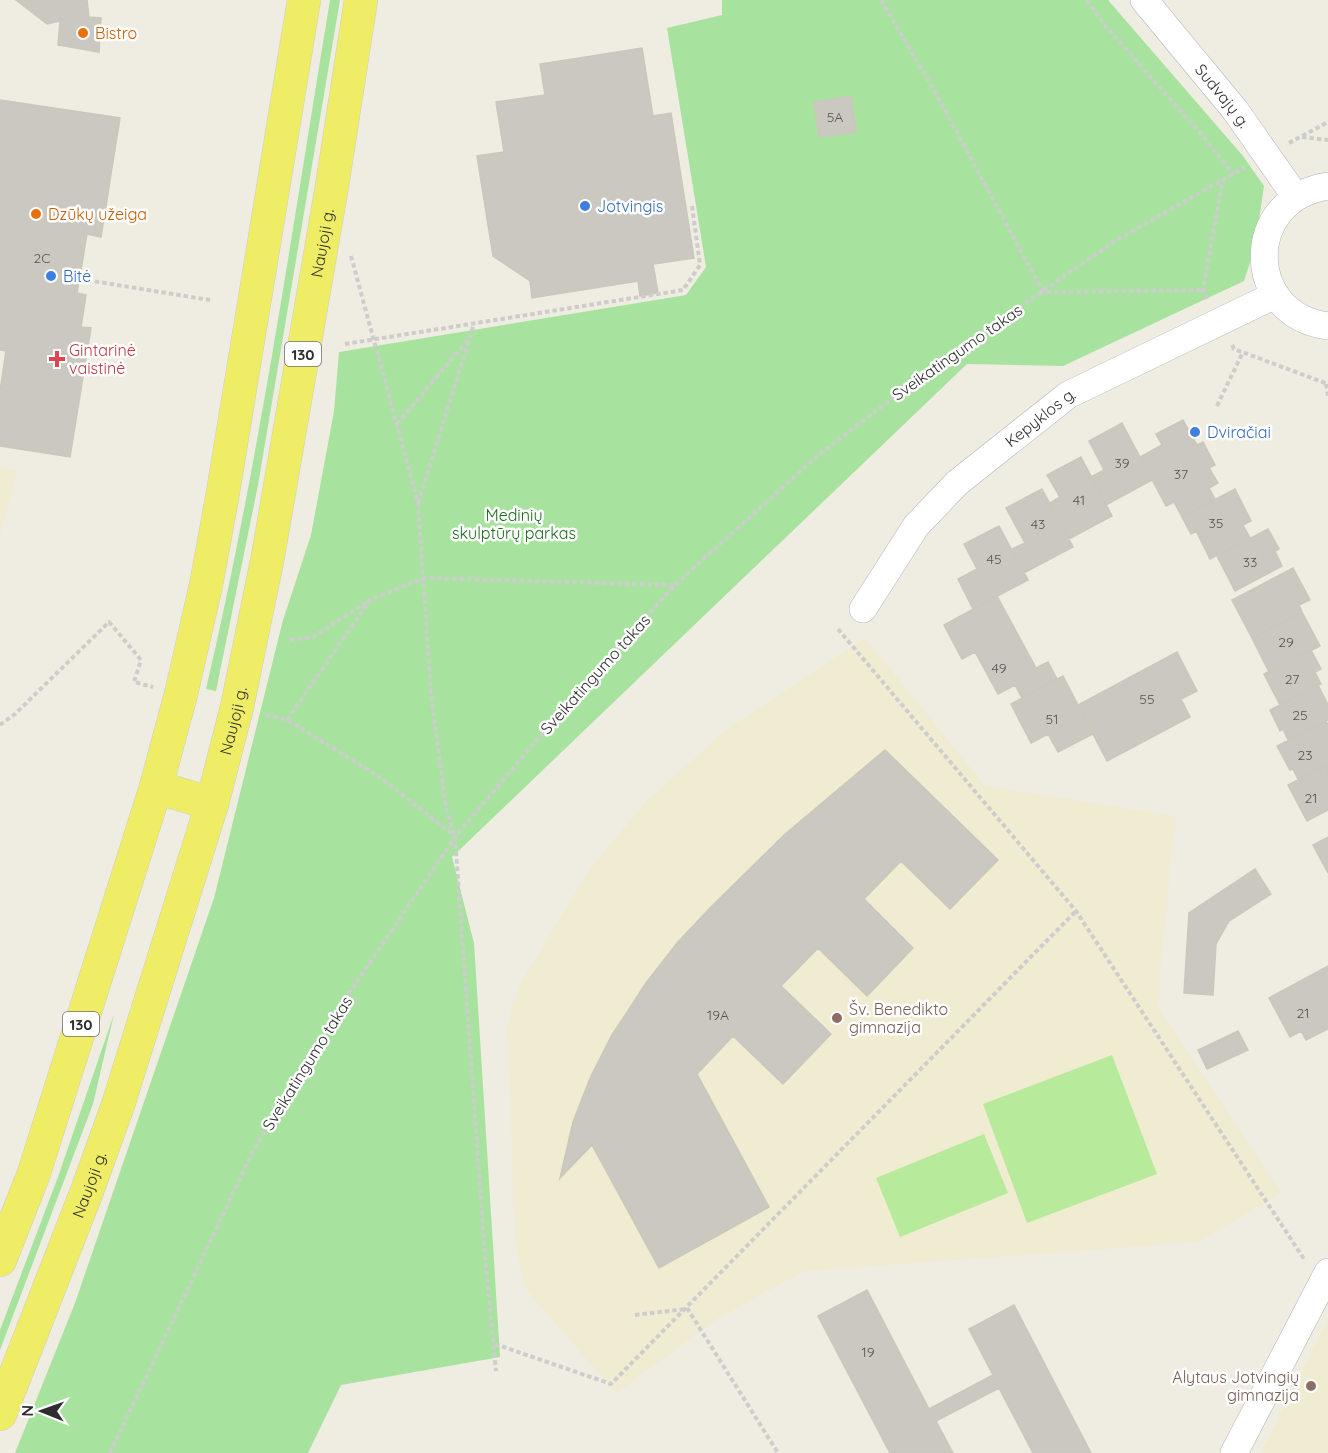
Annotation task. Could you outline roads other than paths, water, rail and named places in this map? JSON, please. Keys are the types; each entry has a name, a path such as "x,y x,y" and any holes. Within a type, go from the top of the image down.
{"main road":[{"name":"130","path":"0,1260 34,1173 156,787 183,685 210,563 304,0"},
{"name":"Naujoji g.","path":"0,1414 118,1105 212,804 237,707 268,556 332,186 361,0"},
{"path":"156,787 212,804"}],"street":[{"name":"Sudvajų g.","path":"1144,0 1235,111 1296,197"},
{"path":"1328,186 1314,188 1296,197 1281,209 1271,224 1265,242 1264,260 1267,278 1275,295 1286,308 1300,318 1328,326"},
{"name":"Kepyklos g.","path":"863,609 916,526 957,483 1068,395 1275,295"},
{"path":"1234,1453 1327,1275"}],"place":[{"name":"Bistro","path":"83,33"},
{"name":"Jotvingis","path":"585,206"},
{"name":"Dzūkų užeiga","path":"36,214"},
{"name":"Bitė","path":"51,276"},
{"name":"Gintarinė vaistinė","path":"57,359"},
{"name":"Dviračiai","path":"1195,432"},
{"name":"Šv. Benedikto gimnazija","path":"837,1018"},
{"name":"Alytaus Jotvingių gimnazija","path":"1311,1386"}],"park label":[{"name":"Medinių skulptūrų parkas","path":"514,524"}]}
